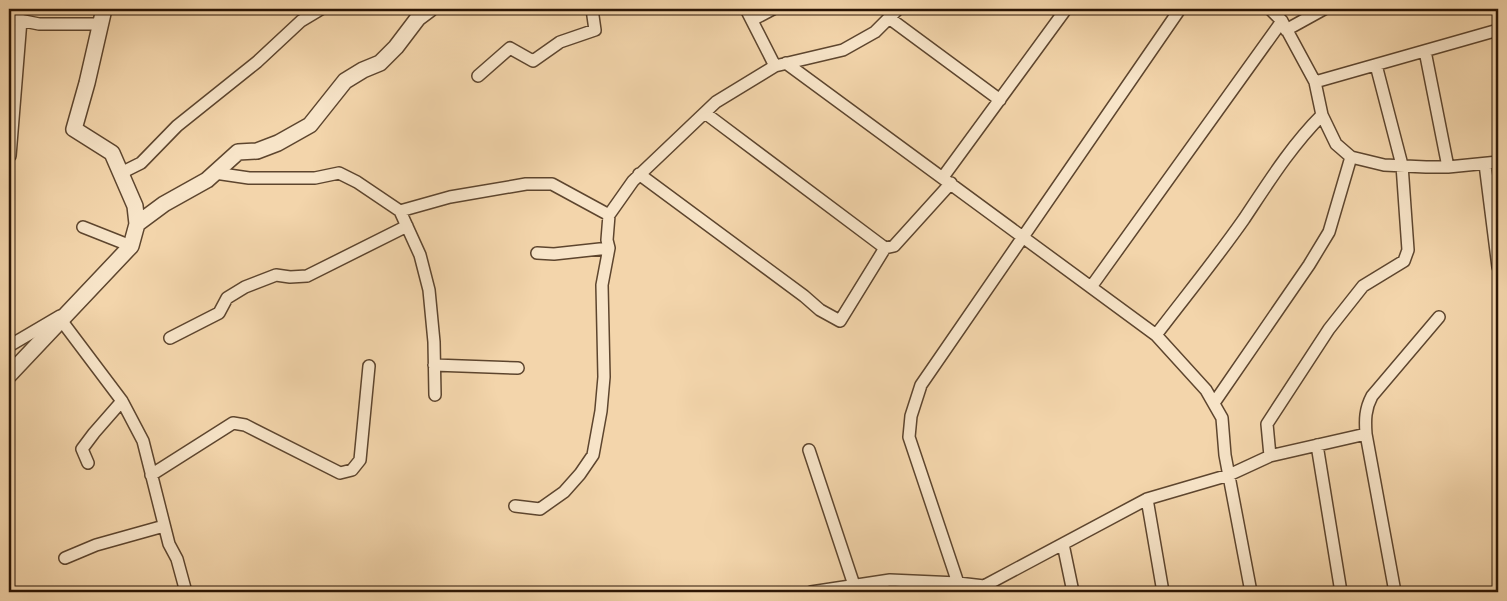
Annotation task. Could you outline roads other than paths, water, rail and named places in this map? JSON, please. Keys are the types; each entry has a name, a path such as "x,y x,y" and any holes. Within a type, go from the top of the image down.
{"street":[{"path":"121,173 141,162 177,126 257,62 301,21 321,9"},
{"path":"136,224 164,204 207,180 238,152 258,151 278,143 310,125 345,81 363,70 380,63 396,47 418,18 430,9"},
{"path":"478,76 510,48 533,61 560,42 594,30 592,9"},
{"path":"746,9 781,65 947,180 1156,335 1206,390 1222,418 1225,454 1251,592"},
{"path":"752,20 773,9"},
{"path":"515,506 540,509 564,492 593,455 601,411 604,377 602,285 609,248 607,240 609,215 632,180 716,102 781,65 843,50 875,32 898,9"},
{"path":"639,174 804,296 820,310 840,321 885,248 894,246 947,180 1000,100 1066,9"},
{"path":"958,583 909,437 911,416 921,385 1180,9"},
{"path":"1270,9 1284,25 1315,82 1322,115 1336,144 1351,158 1384,165 1448,167 1498,162"},
{"path":"1091,287 1284,25 1324,9"},
{"path":"9,18 39,24 102,16 74,129 112,153 135,206 136,224 131,246 9,376"},
{"path":"889,18 1000,100"},
{"path":"10,156 21,20"},
{"path":"1315,82 1498,31"},
{"path":"1425,51 1448,167"},
{"path":"1270,456 1267,424 1329,329 1363,286 1404,261 1408,250 1402,165 1376,64"},
{"path":"705,112 885,248"},
{"path":"1156,335 1243,220 1266,184 1302,135 1322,115"},
{"path":"1214,403 1309,265 1329,232 1351,158"},
{"path":"1485,164 1498,266"},
{"path":"215,172 249,178 315,178 339,173 357,182 400,212 420,255 429,290 435,396"},
{"path":"400,212 450,197 526,184 552,184 609,215"},
{"path":"170,338 219,313 227,298 245,286 276,275 307,276 407,226"},
{"path":"83,227 131,246"},
{"path":"537,253 554,254 609,248"},
{"path":"9,346 66,315"},
{"path":"66,315 122,401 143,441 169,544 177,559 186,592"},
{"path":"1395,592 1366,434 1366,407 1372,396 1439,317"},
{"path":"434,365 518,368"},
{"path":"152,475 233,423 245,425 340,473 352,470 360,460 369,366"},
{"path":"88,463 82,449 122,401"},
{"path":"811,592 890,580 958,583 984,589 1147,498 1229,475 1270,456 1366,434"},
{"path":"1317,445 1341,592"},
{"path":"809,450 854,586"},
{"path":"1147,498 1163,592"},
{"path":"65,558 96,545 164,526"},
{"path":"1064,544 1073,592"},
{"path":"890,580 892,592"}]}
